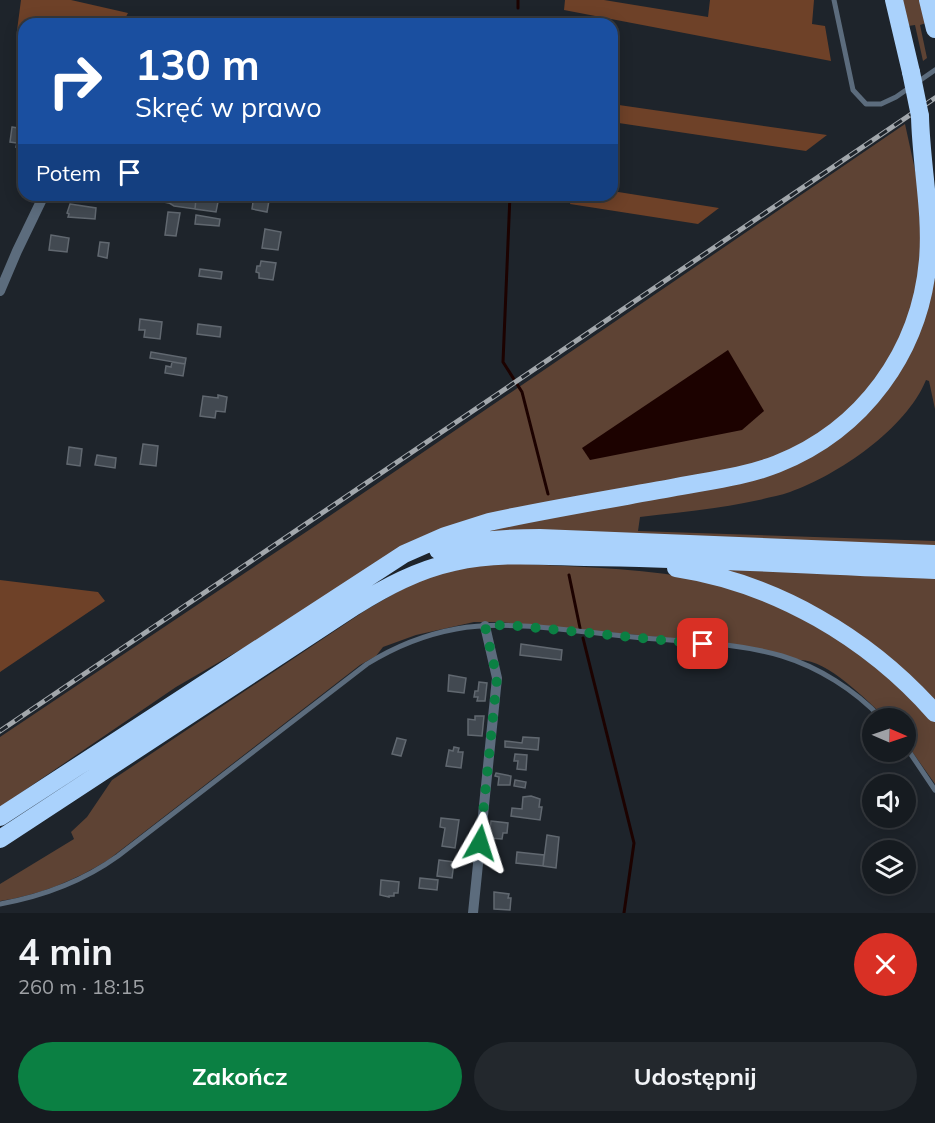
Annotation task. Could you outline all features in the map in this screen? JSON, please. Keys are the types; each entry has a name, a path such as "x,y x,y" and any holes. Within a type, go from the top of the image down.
{"highway":[{"path":"894,0 935,185"},
{"path":"928,0 935,29"},
{"path":"0,817 346,591 404,554 428,543 489,522 722,479 765,468 817,445 874,396 910,337 924,290 929,235 921,126"},
{"path":"382,569 453,545 515,538 935,554"},
{"path":"0,839 355,606 407,577 453,562 483,557 520,555 644,557 935,570"},
{"path":"585,557 696,572 775,597 806,612 853,640 893,670 935,713"}],"street":[{"path":"0,291 41,201"},
{"path":"473,913 497,678 485,626"}],"lane":[{"path":"834,0 854,90 866,104 882,104 935,70"},
{"path":"0,904 49,892 85,878 343,682 393,648 438,633 507,625 760,651 807,666 834,680 869,708"},
{"path":"916,762 935,790"}],"shaded area":[{"path":"21,0 71,0 128,13 125,18 19,18"},
{"path":"565,0 604,0 708,17 710,0 814,0 812,24 825,26 831,61 618,20 618,18 564,10"},
{"path":"902,0 921,0 926,23 920,25 927,58 923,61 915,25 908,26"},
{"path":"618,105 827,135 806,151 618,123"},
{"path":"905,124 917,179 922,250 915,301 895,354 850,412 810,442 747,467 498,514 264,636 176,687 0,807 0,737 309,530"},
{"path":"618,192 719,208 698,224 570,204 571,201 618,201"},
{"path":"935,252 935,409 929,381 926,380 903,416 887,432 869,448 829,474 782,495 714,508 640,517 638,531 935,541 935,549 459,536 755,478 872,408"},
{"path":"728,350 764,411 742,430 590,460 582,448"},
{"path":"508,563 620,569 686,577 711,582 783,609 829,633 880,667 935,721 935,784 916,757 916,708 875,708 846,682 811,662 733,644 499,622 474,622 416,635 383,647 376,656 360,665 108,860 56,886 0,901 0,884 74,839 71,832 87,817 112,780 366,610 411,584 445,572"},
{"path":"696,564 935,574 935,706 887,659"},
{"path":"0,580 98,592 105,601 0,672"}],"building":[{"path":"12,127 18,128 18,147 16,147 17,143 10,142"},
{"path":"170,201 196,201 195,209 169,203"},
{"path":"196,201 218,202 216,212 195,209"},
{"path":"253,201 269,201 267,212 252,209"},
{"path":"70,204 96,208 95,219 68,217"},
{"path":"168,212 180,213 176,236 165,235"},
{"path":"196,215 220,219 219,226 195,224"},
{"path":"265,229 281,232 278,250 262,248"},
{"path":"51,235 69,238 67,252 49,250"},
{"path":"100,242 109,243 107,258 98,256"},
{"path":"261,261 276,263 273,280 259,278 259,273 256,272"},
{"path":"200,269 222,272 221,279 199,276"},
{"path":"140,319 162,322 160,339 144,337 145,330 139,330"},
{"path":"198,324 221,327 220,337 197,334"},
{"path":"151,352 186,358 185,364 150,358"},
{"path":"172,362 185,364 183,376 165,373 166,366 171,367"},
{"path":"218,395 227,397 225,412 216,411 215,418 200,416 203,396 218,398"},
{"path":"143,444 158,446 156,466 140,464"},
{"path":"69,447 82,449 80,466 67,464"},
{"path":"97,455 116,458 115,468 95,465"},
{"path":"521,644 562,650 561,660 520,655"},
{"path":"449,675 466,678 464,693 448,691"},
{"path":"479,682 487,683 485,701 477,701 478,697 474,697 475,691 478,691"},
{"path":"475,716 484,716 482,736 468,735 468,719 475,720"},
{"path":"523,737 539,738 538,750 505,747 505,741 522,743"},
{"path":"397,738 406,740 401,756 392,754"},
{"path":"454,747 459,748 458,752 463,752 461,768 446,766 449,750 453,751"},
{"path":"515,754 527,755 526,770 517,769 518,761 514,761"},
{"path":"496,773 511,776 510,785 498,785 499,777 495,776"},
{"path":"515,780 526,782 525,788 514,786"},
{"path":"531,796 540,799 539,807 542,807 540,820 511,816 512,808 522,809 523,797"},
{"path":"441,818 459,820 455,848 442,846 445,828 440,827"},
{"path":"491,821 508,823 507,833 503,833 502,839 489,838"},
{"path":"547,835 559,837 556,868 543,866"},
{"path":"517,852 544,855 543,866 516,863"},
{"path":"439,860 454,862 452,878 437,876"},
{"path":"420,878 438,880 437,890 419,888"},
{"path":"381,880 399,882 398,893 389,897 380,895"},
{"path":"494,892 509,894 510,910 494,909"}],"waterway":[{"path":"518,0 518,8"},
{"path":"510,201 503,362 522,392 548,494"},
{"path":"569,575 580,628"},
{"path":"583,638 634,843 624,913"}],"railway":[{"path":"0,731 935,98"}],"route":[{"path":"480,843 497,678 485,626 507,625 703,644"}]}
